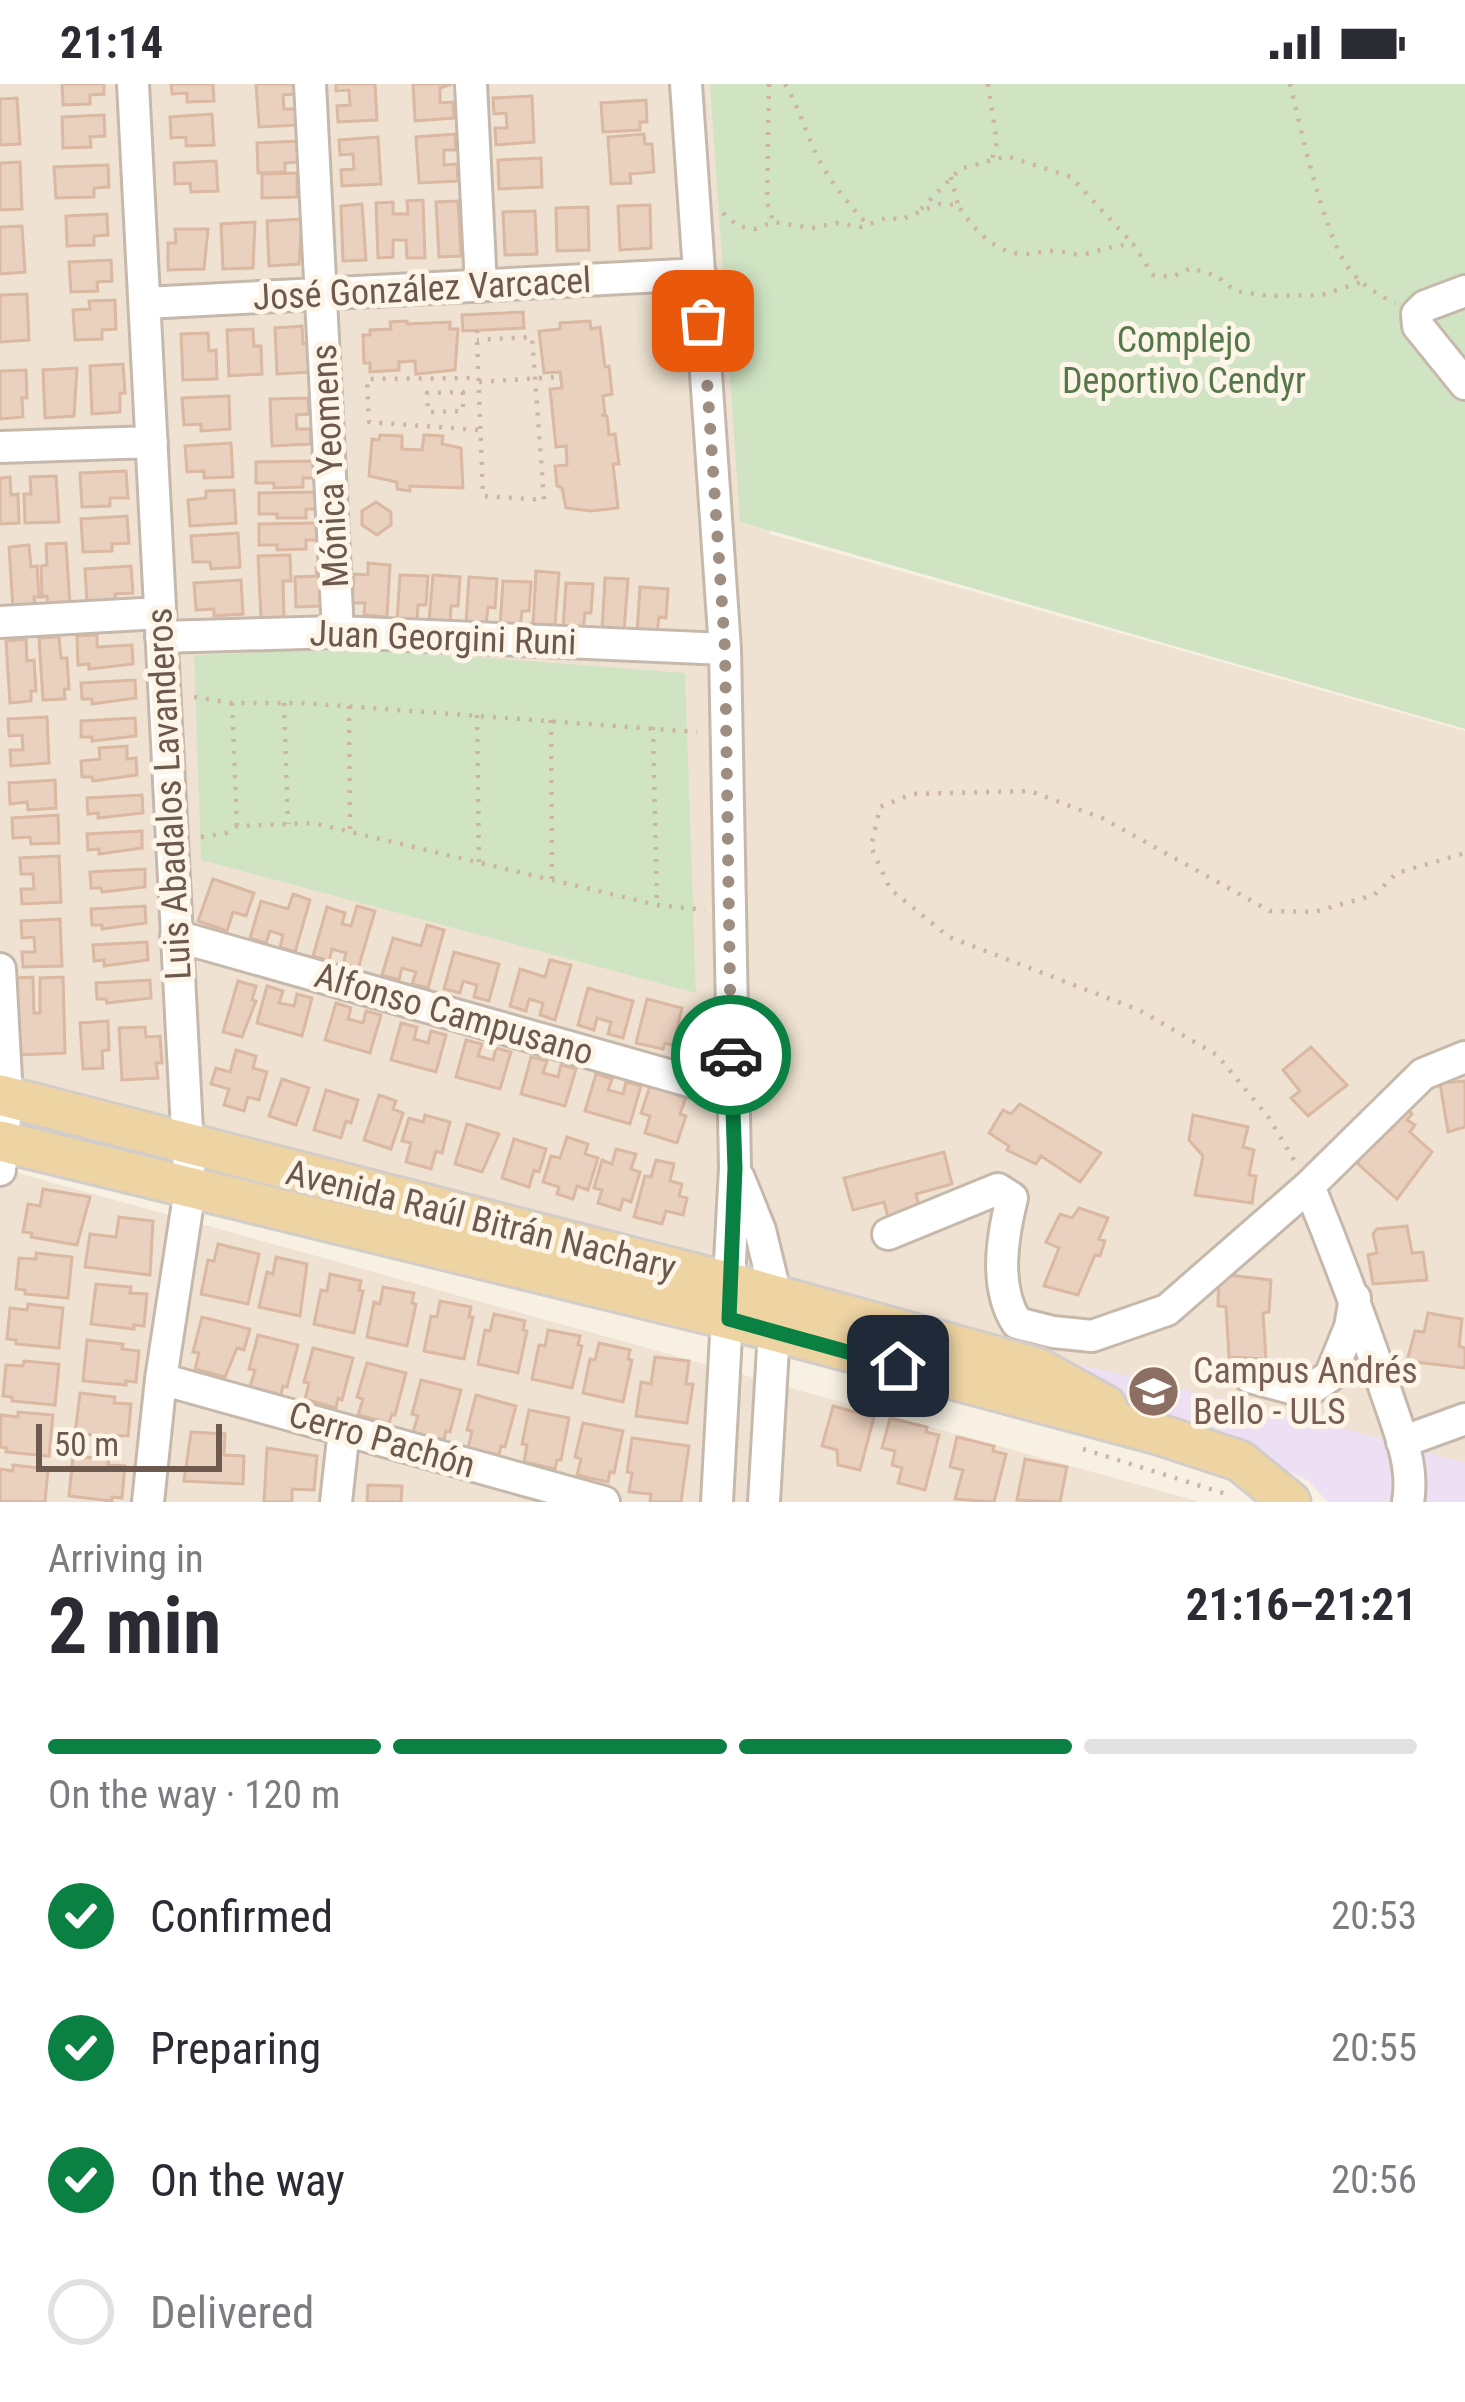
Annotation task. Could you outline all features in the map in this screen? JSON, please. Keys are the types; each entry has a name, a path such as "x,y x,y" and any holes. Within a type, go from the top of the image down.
{"main road":[{"name":"Avenida Raúl Bitrán Nachary","path":"4,1096 776,1315 1037,1368 1158,1434 1240,1461 1290,1502"},
{"name":"Avenida Raúl Bitrán Nachary","path":"1,1151 730,1301"}],"street":[{"name":"Luis Abadalos Lavanderos","path":"133,84 190,1189 148,1502"},
{"name":"Mónica Yeomens","path":"310,84 338,632"},
{"path":"471,84 481,286"},
{"path":"686,84 725,649 735,1168 717,1502"},
{"name":"José González Varcacel","path":"145,303 700,274"},
{"path":"1465,291 1426,305 1417,314 1418,326 1465,384"},
{"path":"0,447 152,442"},
{"name":"Juan Georgini Runi","path":"0,622 725,649"},
{"name":"Alfonso Campusano","path":"176,936 732,1093"},
{"path":"0,969 1,1151"},
{"path":"888,1234 998,1189 1012,1198 1003,1257 1004,1303 1017,1323 1092,1336 1167,1310 1309,1186 1423,1074 1465,1057"},
{"path":"735,1168 760,1230 776,1315 764,1502"},
{"path":"1309,1186 1355,1298 1402,1442 1412,1480 1408,1502"},
{"path":"1250,1377 1306,1392 1330,1376 1350,1327 1355,1298"},
{"name":"Cerro Pachón","path":"161,1379 344,1430 524,1491 604,1502"},
{"path":"1402,1442 1465,1419"},
{"path":"336,1502 344,1430"}],"path":[{"path":"770,84 767,202 773,222"},
{"path":"785,84 821,164 840,195 867,224"},
{"path":"988,84 997,142 991,162"},
{"path":"1290,84 1345,262 1366,288 1417,314"},
{"path":"917,213 960,170 1007,156 1071,177 1133,244 1153,275 1172,277 1192,268 1216,276 1235,291 1322,295 1361,282"},
{"path":"951,177 958,205 971,226 1002,250 1079,256 1109,245 1133,244"},
{"path":"694,194 738,226 755,229 773,222 812,228 867,224 889,217 900,220 939,204 958,205"},
{"path":"477,330 477,340 481,430 483,496 544,500 532,337 477,340"},
{"path":"481,430 369,422 367,379 556,377"},
{"path":"449,378 449,392"},
{"path":"463,392 463,411 448,412 428,412 428,393 463,392"},
{"path":"448,412 448,428"},
{"path":"164,693 232,703 349,706 726,736"},
{"path":"232,703 237,826"},
{"path":"284,703 288,824"},
{"path":"349,706 350,831"},
{"path":"477,715 479,862"},
{"path":"551,720 551,880"},
{"path":"653,727 657,905"},
{"path":"1309,1186 1270,1118 1217,1055 1139,1010 949,937 890,889 871,847 880,807 912,794 1030,791 1102,818 1270,910 1314,911 1374,896 1397,873 1465,853"},
{"path":"170,842 226,833 237,826 313,823 657,905 729,913"}],"shaded area":[{"path":"0,84 733,84 770,534 1465,731 1465,1468 832,1303 0,1075"},
{"path":"0,1168 1197,1501 1197,1502 0,1502"},
{"name":"Campus Andrés Bello - ULS","path":"1036,1354 1346,1429 1465,1463 1465,1502 1328,1502 1307,1480"}],"green space":[{"name":"Complejo Deportivo Cendyr","path":"710,84 1465,84 1465,729 740,522"},
{"path":"356,648 685,673 696,993 201,860 194,655"}],"building":[{"path":"62,84 104,84 104,94 90,95 90,104 63,105"},
{"path":"171,84 213,84 214,101 187,102 187,93 172,94"},
{"path":"256,84 295,84 296,94 283,95 284,109 296,109 297,125 259,127"},
{"path":"336,84 375,84 377,120 338,122 337,106 350,105 349,90 336,91"},
{"path":"413,84 452,84 440,88 440,103 453,102 454,118 415,121"},
{"path":"532,96 534,142 496,145 495,128 507,128 506,113 494,114 493,98"},
{"path":"17,98 20,144 0,145 0,99"},
{"path":"646,100 647,122 640,122 640,130 603,132 601,103"},
{"path":"212,114 214,145 186,146 186,137 171,138 170,117"},
{"path":"104,115 105,136 90,137 91,147 63,148 62,117"},
{"path":"455,134 456,150 444,150 444,165 457,164 458,181 419,183 416,137"},
{"path":"644,134 645,144 652,144 654,172 630,174 631,183 611,184 608,137"},
{"path":"378,137 381,184 342,186 341,170 354,169 353,154 340,155 339,140"},
{"path":"299,141 299,162 285,163 285,172 258,173 257,143"},
{"path":"541,158 542,187 499,189 498,160"},
{"path":"216,161 218,191 191,192 190,183 175,184 174,163"},
{"path":"20,162 22,209 0,210 0,163"},
{"path":"108,165 109,187 94,188 94,197 56,198 54,167"},
{"path":"297,173 297,197 262,198 262,174"},
{"path":"423,200 425,258 407,258 406,240 393,240 393,257 378,258 376,203 393,202 393,214 408,214 407,201"},
{"path":"458,201 461,256 439,257 436,202"},
{"path":"362,204 366,260 343,261 341,206"},
{"path":"650,205 651,248 620,250 618,206"},
{"path":"588,207 589,250 557,251 556,208"},
{"path":"535,211 537,254 505,255 503,212"},
{"path":"107,214 108,235 94,236 94,245 67,246 66,216"},
{"path":"302,219 299,264 269,266 267,221"},
{"path":"255,222 253,268 223,269 221,224"},
{"path":"22,226 25,272 0,274 0,227"},
{"path":"175,229 208,229 204,269 168,270 168,243 176,243"},
{"path":"111,260 112,281 97,282 98,291 71,292 69,262"},
{"path":"27,294 29,340 0,342 0,295"},
{"path":"115,300 116,329 102,330 102,339 75,340 73,310 90,309 89,301"},
{"path":"523,312 524,328 463,331 462,315"},
{"path":"590,321 591,329 600,327 605,367 609,366 612,394 603,396 605,415 601,415 607,416 609,435 615,434 619,464 613,464 618,508 591,511 566,508 562,488 557,486 555,466 567,465 566,446 556,447 550,389 562,388 560,372 544,373 539,331 560,329 560,323"},
{"path":"390,322 450,322 450,329 458,329 455,370 416,374 415,361 399,362 399,370 370,372 370,363 364,363 363,335 391,329"},
{"path":"302,326 303,344 309,343 311,372 277,374 275,328"},
{"path":"253,329 254,346 261,346 262,374 229,376 227,330"},
{"path":"208,333 209,351 216,350 217,379 183,380 181,334"},
{"path":"123,364 125,393 120,393 120,412 92,414 90,366"},
{"path":"77,368 74,416 45,418 43,370"},
{"path":"26,370 23,417 0,419 0,371"},
{"path":"229,396 230,429 201,431 201,424 184,425 182,398"},
{"path":"308,398 309,414 296,415 297,429 310,429 311,444 272,446 270,399"},
{"path":"380,435 402,436 402,449 422,450 424,435 443,436 442,444 461,448 463,488 410,486 410,491 397,489 397,482 369,476 372,439 379,440"},
{"path":"231,443 233,477 204,478 204,471 187,472 185,446"},
{"path":"314,461 314,478 303,478 303,487 256,483 256,462"},
{"path":"126,471 128,498 110,498 110,506 82,507 80,473"},
{"path":"56,476 59,522 25,523 24,494 31,494 30,477"},
{"path":"10,477 11,495 18,494 19,523 0,524 0,478"},
{"path":"234,490 236,523 190,526 188,500 206,498 206,491"},
{"path":"317,492 318,509 306,509 306,518 259,514 259,493"},
{"path":"376,502 391,512 391,525 377,535 362,525 362,511"},
{"path":"127,516 129,543 112,544 112,551 83,552 81,519"},
{"path":"317,523 317,540 306,540 306,549 259,545 259,524"},
{"path":"238,533 240,567 211,569 210,562 193,562 191,536"},
{"path":"66,543 70,605 48,606 47,596 42,597 41,566 47,565 46,544"},
{"path":"29,545 31,567 37,566 39,597 34,597 35,607 13,609 9,547"},
{"path":"290,555 291,581 283,581 284,617 261,618 258,556"},
{"path":"368,563 390,565 387,617 364,615 365,603 352,603 354,574 368,575"},
{"path":"131,566 133,593 115,594 116,601 87,602 85,569"},
{"path":"331,567 322,606 296,607 295,577 317,576 316,568"},
{"path":"536,571 559,573 555,625 533,624"},
{"path":"400,575 428,576 426,605 418,605 417,622 397,621"},
{"path":"433,575 460,577 458,606 451,606 450,623 429,621"},
{"path":"469,577 497,579 495,608 488,607 486,625 466,623"},
{"path":"605,578 628,579 624,631 602,630"},
{"path":"241,580 243,614 214,616 214,609 196,610 194,583"},
{"path":"503,581 531,582 529,611 522,611 520,628 500,627"},
{"path":"566,583 593,584 591,613 585,613 583,630 563,629"},
{"path":"640,587 668,589 666,618 659,617 657,634 637,633"},
{"path":"97,635 97,647 132,645 133,664 89,669 89,664 78,665 77,636"},
{"path":"59,637 61,658 67,658 69,689 64,689 65,699 43,700 39,638"},
{"path":"26,639 27,661 34,660 36,691 31,691 31,701 10,703 6,641"},
{"path":"135,680 136,698 92,704 92,699 82,699 81,683"},
{"path":"47,717 49,763 11,766 10,750 23,750 22,735 9,736 8,719"},
{"path":"135,718 136,736 92,741 92,737 81,737 81,721"},
{"path":"127,746 127,759 136,758 137,775 93,781 82,777 81,761 100,759 99,748"},
{"path":"55,780 56,808 28,810 27,802 10,804 9,783"},
{"path":"142,795 143,813 98,818 98,813 88,814 87,798"},
{"path":"58,815 59,843 31,844 30,837 13,838 12,818"},
{"path":"142,831 142,848 99,854 99,849 88,850 87,834"},
{"path":"59,856 61,902 22,904 21,889 34,889 33,874 21,874 20,858"},
{"path":"145,869 145,887 102,892 91,888 90,872"},
{"path":"213,879 254,893 246,916 233,912 227,931 198,921"},
{"path":"293,894 310,900 295,952 280,947 283,935 270,931 266,943 250,938 261,901 288,909"},
{"path":"145,906 146,923 102,929 102,925 92,925 91,909"},
{"path":"357,906 375,911 358,969 343,965 346,953 332,949 329,961 313,956 327,907 345,913 342,924 351,926"},
{"path":"60,919 62,966 23,967 22,952 35,952 34,937 22,938 21,921"},
{"path":"427,925 444,930 428,988 412,984 416,972 402,968 399,980 382,975 393,938 421,946"},
{"path":"147,942 148,960 104,966 104,960 94,961 93,945"},
{"path":"454,952 499,964 489,1001 474,997 477,985 463,981 460,993 444,989"},
{"path":"550,960 571,965 555,1020 540,1015 543,1003 529,999 526,1011 510,1006 520,969 545,977"},
{"path":"33,977 34,1013 40,1013 40,978 63,977 65,1053 19,1055 17,978"},
{"path":"150,980 151,998 107,1003 97,999 96,983"},
{"path":"238,981 256,986 252,1000 256,1001 242,1037 223,1032"},
{"path":"267,986 283,991 279,1003 294,1006 297,994 312,998 302,1036 257,1023"},
{"path":"588,988 633,1001 623,1038 608,1034 611,1022 597,1018 594,1030 578,1025"},
{"path":"647,999 682,1008 673,1045 665,1043 663,1049 636,1043"},
{"path":"336,1003 351,1008 348,1019 363,1023 366,1011 381,1015 370,1053 325,1040"},
{"path":"108,1021 109,1050 102,1051 103,1068 83,1069 80,1023"},
{"path":"401,1023 417,1027 414,1039 428,1043 431,1031 446,1035 436,1072 391,1060"},
{"path":"145,1027 146,1037 160,1036 158,1078 122,1080 119,1028"},
{"path":"466,1040 482,1044 478,1056 493,1060 496,1048 511,1052 500,1089 456,1077"},
{"path":"1311,1047 1347,1085 1308,1116 1291,1098 1300,1091 1283,1070"},
{"path":"236,1050 256,1056 253,1068 267,1072 259,1100 248,1097 244,1111 224,1105 229,1089 211,1084 216,1068 230,1072"},
{"path":"531,1057 547,1061 543,1073 558,1077 561,1065 576,1069 565,1106 521,1094"},
{"path":"596,1074 612,1079 608,1090 623,1094 626,1082 641,1086 630,1124 585,1111"},
{"path":"282,1079 309,1088 296,1125 269,1116"},
{"path":"1465,1081 1465,1127 1448,1132 1440,1083"},
{"path":"650,1086 686,1097 680,1114 686,1116 677,1143 645,1133 650,1116 641,1113"},
{"path":"326,1090 358,1100 341,1138 314,1130"},
{"path":"379,1095 396,1101 393,1109 403,1113 391,1149 364,1140"},
{"path":"1402,1102 1412,1114 1407,1120 1415,1125 1410,1132 1432,1152 1397,1199 1357,1163"},
{"path":"1020,1104 1101,1153 1080,1182 1041,1156 1036,1164 1007,1150 1009,1146 989,1133 1003,1110 1011,1114"},
{"path":"425,1115 450,1122 442,1153 436,1151 431,1169 406,1162 411,1143 402,1141 409,1118 423,1122"},
{"path":"1193,1115 1248,1127 1243,1147 1254,1150 1249,1175 1256,1176 1252,1203 1195,1195 1203,1156 1189,1140"},
{"path":"467,1124 499,1134 482,1172 455,1164"},
{"path":"567,1137 588,1144 585,1154 598,1158 588,1190 577,1186 573,1199 543,1182 551,1156 560,1158"},
{"path":"514,1139 546,1149 529,1187 502,1178"},
{"path":"616,1149 636,1154 631,1169 640,1172 631,1202 623,1199 620,1210 598,1203 602,1190 594,1188 602,1160 612,1164"},
{"path":"944,1152 952,1184 916,1194 920,1210 888,1217 884,1202 853,1210 844,1178"},
{"path":"656,1160 674,1164 670,1181 682,1184 679,1196 687,1198 683,1215 666,1211 662,1224 634,1217 645,1176 651,1177"},
{"path":"43,1189 90,1197 77,1245 23,1232 28,1204 40,1206"},
{"path":"1079,1208 1108,1218 1099,1239 1105,1241 1100,1256 1095,1255 1078,1295 1044,1286 1059,1248 1046,1242 1060,1214 1072,1218"},
{"path":"119,1217 153,1221 150,1275 85,1267 90,1234 116,1237"},
{"path":"1407,1226 1412,1253 1423,1252 1427,1280 1373,1284 1368,1255 1377,1253 1373,1234 1377,1229"},
{"path":"218,1244 259,1254 248,1304 201,1294 208,1260 214,1261"},
{"path":"36,1253 72,1257 68,1298 16,1289 19,1258 36,1259"},
{"path":"276,1257 307,1264 300,1316 259,1307 267,1272 273,1274"},
{"path":"330,1274 361,1281 354,1333 314,1324 321,1290 327,1291"},
{"path":"1219,1274 1271,1280 1269,1312 1263,1313 1266,1359 1229,1357 1226,1307 1218,1306"},
{"path":"96,1284 131,1287 130,1293 147,1294 144,1326 91,1324"},
{"path":"383,1287 414,1293 407,1346 367,1337 374,1302 380,1304"},
{"path":"440,1301 471,1307 464,1359 424,1351 431,1316 437,1317"},
{"path":"28,1304 63,1308 59,1348 7,1339 10,1308 27,1310"},
{"path":"1428,1313 1462,1319 1459,1346 1465,1348 1465,1368 1407,1361 1415,1331 1424,1332"},
{"path":"494,1314 525,1321 518,1373 478,1364 485,1330 490,1331"},
{"path":"202,1317 250,1329 244,1350 237,1348 225,1377 195,1369 199,1353 193,1352"},
{"path":"548,1330 580,1336 572,1388 532,1379 539,1345 545,1346"},
{"path":"258,1335 298,1345 281,1395 250,1387 255,1370 249,1369"},
{"path":"87,1340 139,1351 136,1382 83,1381"},
{"path":"599,1343 630,1350 623,1402 583,1393 590,1359 595,1360"},
{"path":"313,1348 353,1358 336,1408 305,1399 309,1383 304,1382"},
{"path":"655,1357 689,1361 686,1384 693,1384 687,1423 636,1416 641,1382 651,1384"},
{"path":"24,1361 59,1364 55,1405 3,1396 6,1365 23,1366"},
{"path":"367,1363 406,1373 389,1423 358,1415 363,1399 357,1397"},
{"path":"421,1380 461,1390 444,1440 413,1432 418,1416 412,1414"},
{"path":"80,1393 131,1404 128,1436 75,1434"},
{"path":"476,1395 516,1406 499,1455 468,1448 472,1431 467,1430"},
{"path":"833,1406 874,1417 860,1470 838,1465 837,1450 822,1446"},
{"path":"529,1410 569,1418 555,1469 524,1462 527,1445 522,1444"},
{"path":"18,1412 53,1415 49,1456 6,1452 7,1448 0,1447 1,1415 18,1417"},
{"path":"890,1418 927,1427 926,1432 939,1435 925,1490 898,1483 902,1468 892,1465 895,1451 882,1448"},
{"path":"583,1423 623,1431 608,1482 577,1475 581,1459 575,1457"},
{"path":"191,1432 225,1434 224,1455 244,1456 243,1484 184,1481"},
{"path":"957,1437 994,1446 993,1451 1006,1454 994,1502 955,1499 963,1470 950,1467"},
{"path":"632,1438 689,1446 681,1502 650,1502 651,1494 629,1492"},
{"path":"267,1448 317,1456 314,1490 292,1489 292,1502 264,1502"},
{"path":"73,1456 109,1459 108,1465 125,1466 122,1498 69,1496"},
{"path":"1025,1459 1067,1467 1060,1502 1017,1500"},
{"path":"13,1465 48,1469 45,1502 0,1501 0,1469 13,1471"},
{"path":"368,1485 402,1486 401,1502 367,1502"}],"way so far":[{"path":"703,321 725,649 731,1055"}],"place":[{"name":"Campus Andrés Bello - ULS","path":"1154,1392"}],"route":[{"path":"731,1055 735,1168 729,1319 898,1366"}]}
